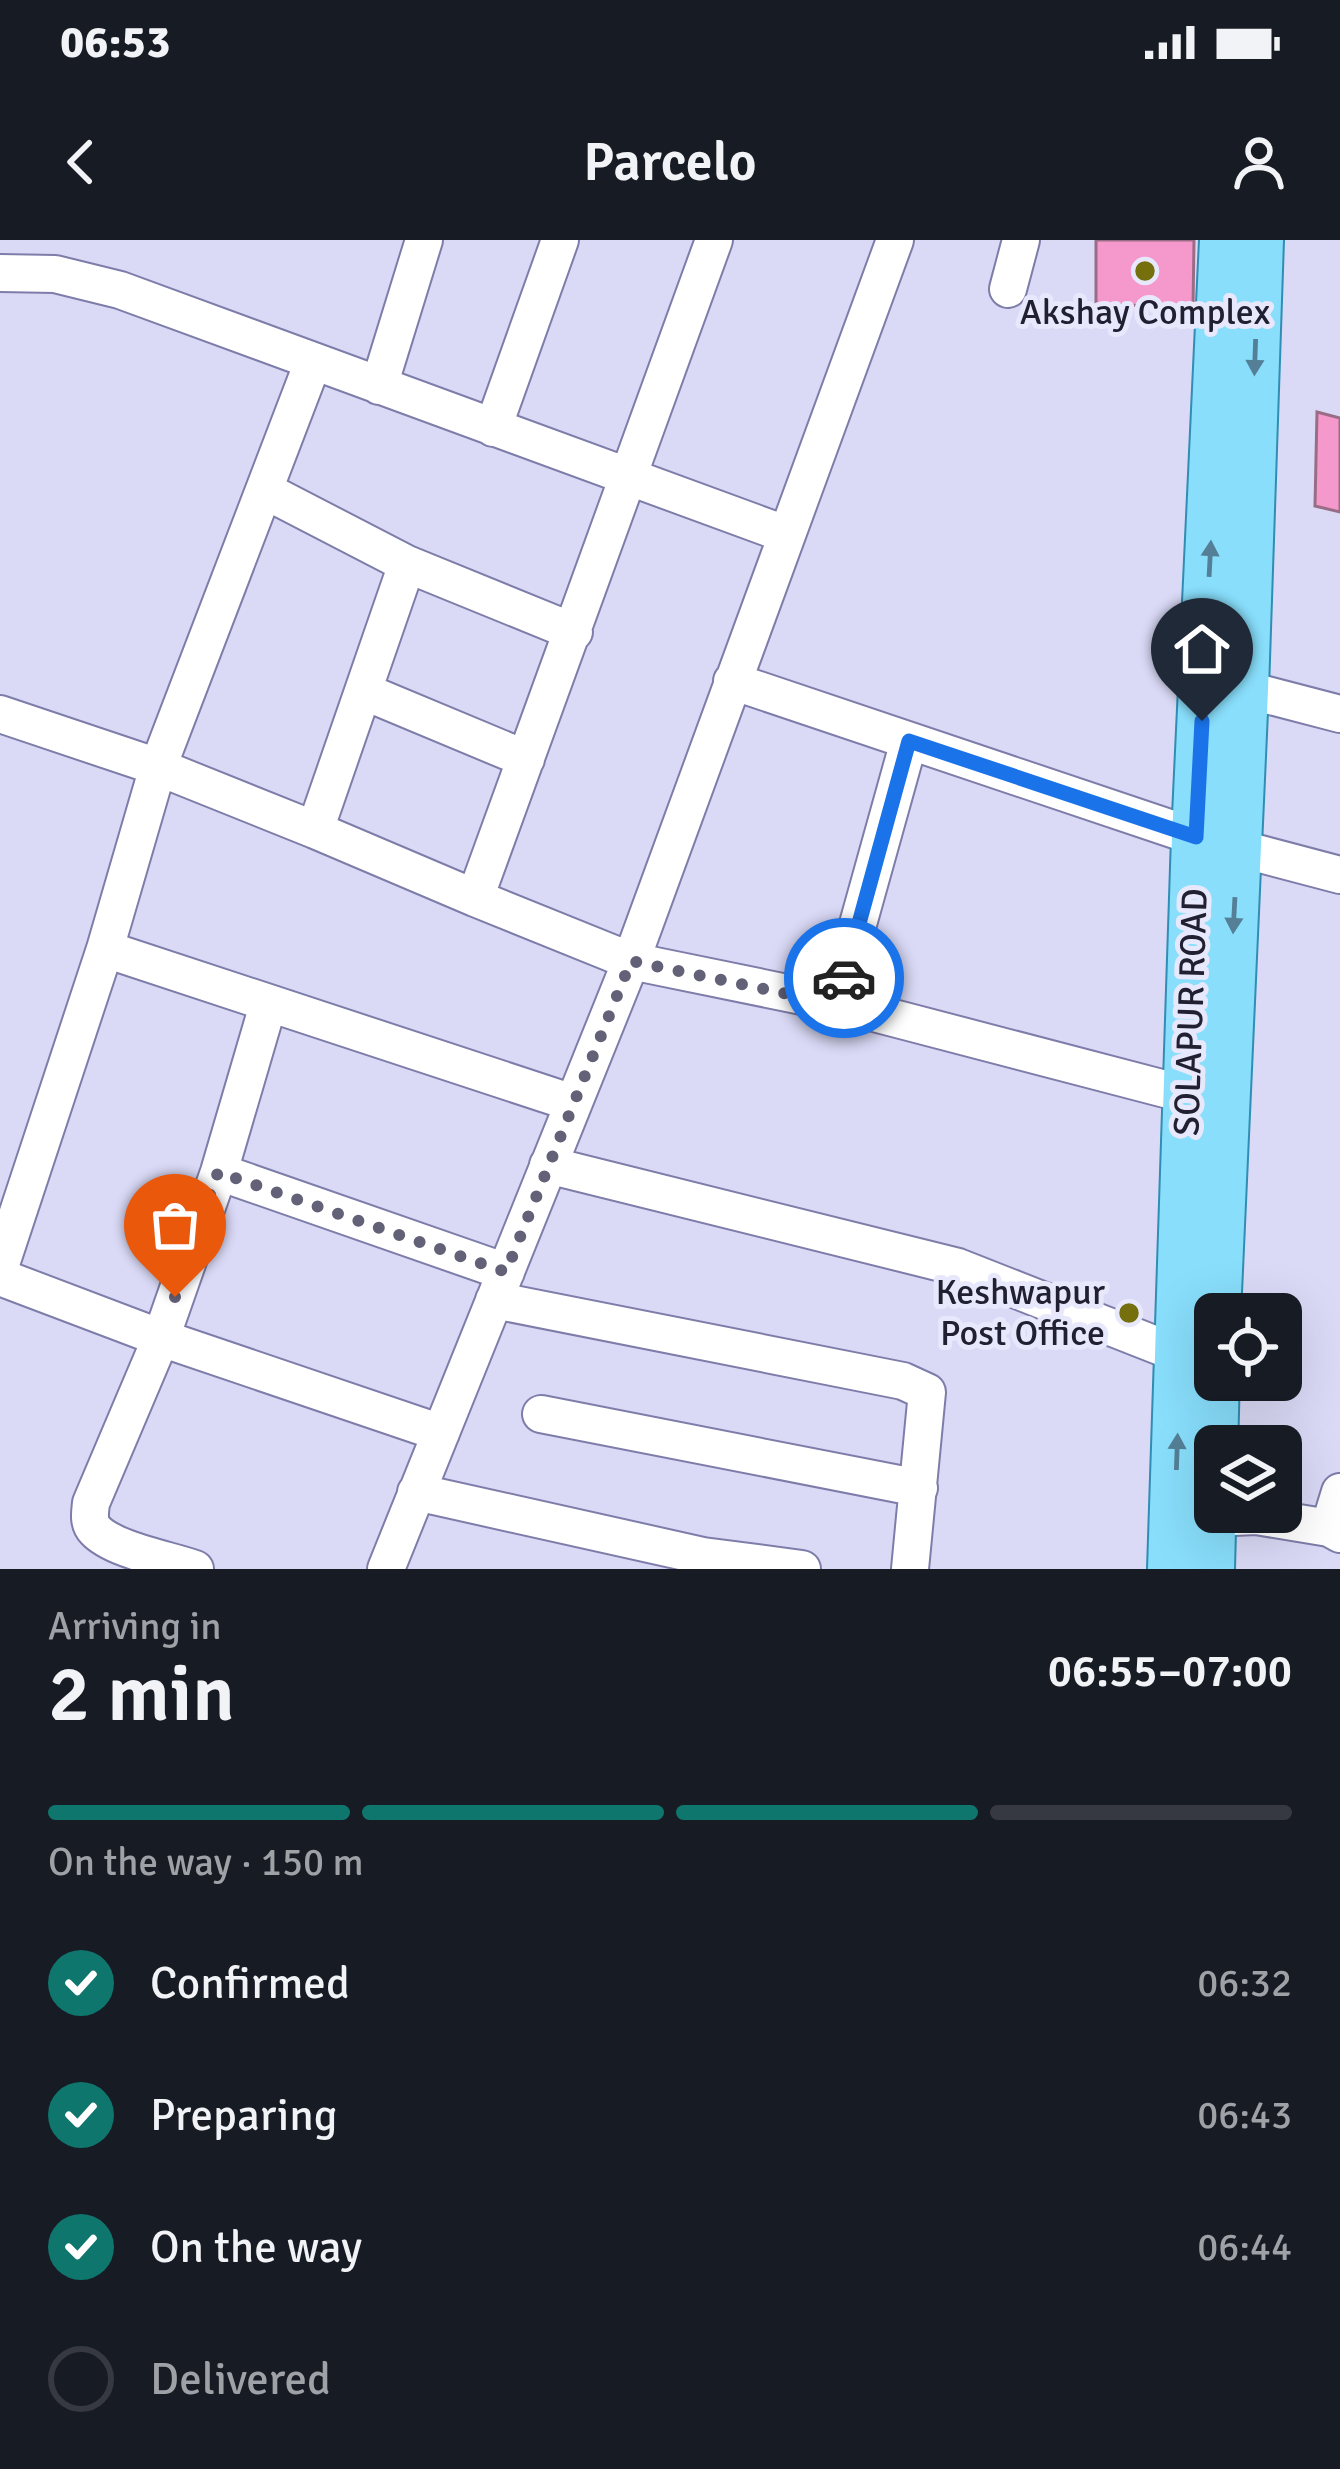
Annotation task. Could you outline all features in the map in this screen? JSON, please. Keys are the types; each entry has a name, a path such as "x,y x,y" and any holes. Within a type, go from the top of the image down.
{"main road":[{"name":"SOLAPUR ROAD","path":"1195,1293 1188,1095 1217,841 1224,240"},
{"path":"1216,1293 1217,841 1244,689 1258,240"},
{"name":"SOLAPUR ROAD","path":"1172,1569 1194,1389"},
{"path":"1210,1569 1211,1533"}],"street":[{"path":"379,386 424,240"},
{"path":"493,428 560,240"},
{"path":"475,898 714,240"},
{"path":"386,1569 631,961 895,240"},
{"path":"1008,289 1022,240"},
{"path":"0,273 55,274 120,290 785,534"},
{"path":"0,1267 105,949 158,767 313,362"},
{"path":"264,490 406,564 574,632"},
{"path":"315,830 406,564"},
{"path":"732,681 1217,841 1340,875"},
{"path":"1244,689 1340,714"},
{"path":"363,691 526,759"},
{"path":"0,714 158,767 631,961 836,1004 1188,1095"},
{"path":"836,1004 909,741"},
{"path":"105,949 573,1103"},
{"path":"195,1569 110,1540 94,1529 89,1517 97,1484 161,1338 268,1005"},
{"path":"548,1165 958,1267 1194,1363"},
{"path":"218,1172 500,1286 903,1381 927,1392 910,1569"},
{"path":"0,1277 161,1338 441,1433"},
{"path":"542,1414 919,1488"},
{"path":"416,1492 703,1556 802,1569"},
{"path":"1302,1525 1335,1531 1340,1492"}],"building":[{"name":"Akshay Complex","path":"1096,240 1194,240 1193,309 1096,303"},
{"path":"1317,412 1340,418 1340,512 1315,506"}],"way so far":[{"path":"175,1297 218,1172 506,1272 631,961 836,1004 844,978"}],"place":[{"name":"Akshay Complex","path":"1145,271"},
{"name":"Keshwapur Post Office","path":"1129,1313"}],"route":[{"path":"844,978 909,741 1196,837 1202,721"}]}
